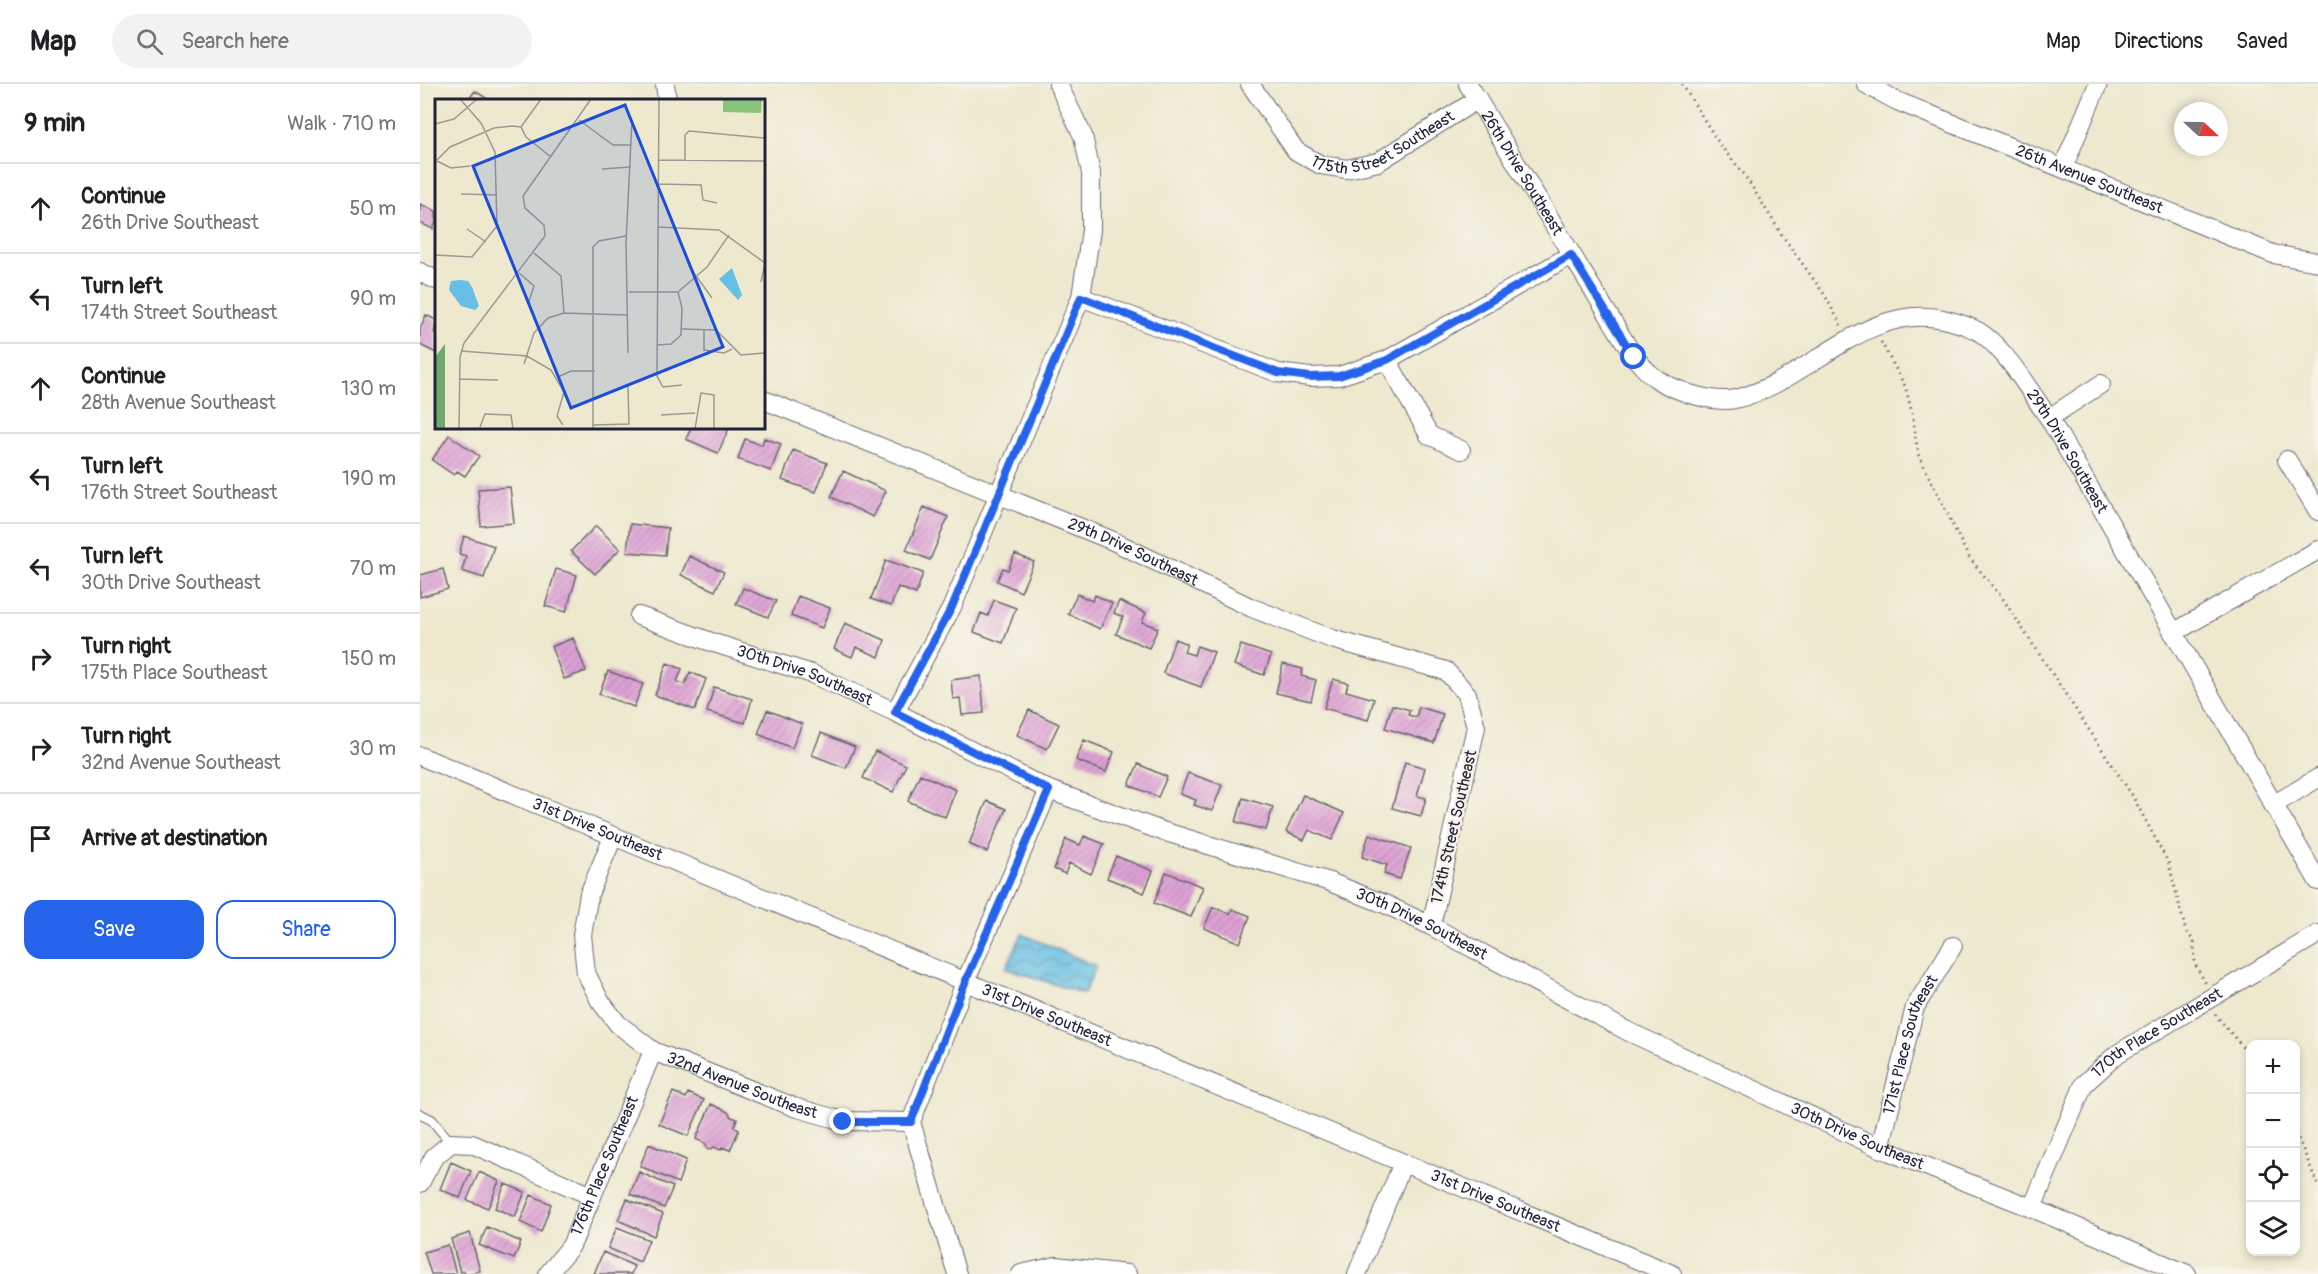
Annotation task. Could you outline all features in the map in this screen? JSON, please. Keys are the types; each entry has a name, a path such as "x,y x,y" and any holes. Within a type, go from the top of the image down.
{"street":[{"path":"665,84 667,99"},
{"path":"895,712 952,607 1081,297 1091,230 1091,173 1083,136 1058,84"},
{"name":"175th Street Southeast","path":"1250,84 1296,151 1321,165 1347,169 1378,162 1473,92"},
{"name":"26th Avenue Southeast","path":"1866,84 1897,101 2273,254 2318,262"},
{"path":"2063,168 2098,84"},
{"name":"26th Drive Southeast","path":"1473,92 1634,357 1656,379"},
{"path":"1081,297 1278,373 1310,377 1339,376 1387,360 1571,255"},
{"path":"420,272 435,280"},
{"name":"29th Drive Southeast","path":"1656,379 1703,398 1734,399 1776,384 1849,340 1897,319 1926,315 1956,322 1983,334 1999,350 2049,418 2318,881"},
{"path":"1387,360 1429,435 1461,450"},
{"path":"2049,418 2101,384"},
{"name":"29th Drive Southeast","path":"765,400 1111,540 1251,608 1332,639 1446,671 1467,694 1476,727"},
{"path":"2287,460 2318,512"},
{"path":"2173,633 2318,550"},
{"name":"30th Drive Southeast","path":"639,616 812,674 895,712 1049,790 1162,831 1327,881 1388,905 1627,1031 1880,1148 2032,1208 2187,1274"},
{"name":"174th Street Southeast","path":"1431,926 1476,727"},
{"name":"31st Drive Southeast","path":"420,756 1672,1274"},
{"path":"2272,804 2318,778"},
{"path":"957,1274 911,1122 966,980 1049,790"},
{"name":"32nd Avenue Southeast","path":"613,837 589,894 582,935 586,973 600,1001 618,1024 653,1051 794,1107 843,1122 911,1122"},
{"name":"170th Place Southeast","path":"2032,1208 2084,1084 2117,1054 2318,934"},
{"name":"171st Place Southeast","path":"1880,1148 1915,1007 1953,946"},
{"name":"176th Place Southeast","path":"548,1274 571,1246 653,1051"},
{"path":"420,1183 434,1157 452,1143 472,1144 592,1196"},
{"path":"1357,1274 1403,1163"},
{"path":"1021,1274 1056,1266 1127,1274"}],"lane":[{"path":"420,1114 432,1120 452,1143"}],"path":[{"path":"1682,84 1720,145 1744,174 1782,235 1824,294 1849,340"},
{"path":"1874,328 1905,386 1912,412 1918,454 1968,556 2003,599 2132,795 2169,864 2185,928 2194,942 2195,964 2208,999 2246,1051"},
{"path":"2300,1144 2318,1185"}],"water":[{"path":"1022,934 1096,966 1084,994 1006,968"}],"building":[{"path":"475,91 487,99 469,99"},
{"path":"420,204 435,211 433,229 420,223"},
{"path":"426,315 435,320 435,352 420,345 420,329"},
{"path":"691,429 729,429 718,453 686,439"},
{"path":"449,435 479,456 465,476 457,471 454,475 432,460"},
{"path":"764,438 781,444 771,471 738,459 745,439 762,445"},
{"path":"793,450 827,463 816,492 782,480"},
{"path":"843,471 886,491 873,517 831,497"},
{"path":"510,487 514,523 481,526 478,489"},
{"path":"924,507 948,517 930,560 906,550"},
{"path":"630,524 668,528 665,555 627,552"},
{"path":"596,526 620,549 595,574 571,551"},
{"path":"464,536 494,546 484,578 462,571 466,556 459,554"},
{"path":"1015,554 1034,562 1021,592 997,581 1003,568 1008,570"},
{"path":"689,556 724,572 715,591 681,575"},
{"path":"886,560 923,573 916,594 898,587 891,606 871,599"},
{"path":"443,569 448,589 420,597 420,575"},
{"path":"556,569 577,575 566,612 545,606"},
{"path":"743,588 776,601 768,617 736,604"},
{"path":"1077,594 1092,601 1095,595 1112,603 1100,629 1068,614"},
{"path":"798,596 830,608 822,628 791,616"},
{"path":"994,600 1016,608 1003,643 974,632 981,613 988,616"},
{"path":"1119,601 1146,613 1142,622 1158,628 1149,648 1116,634 1123,617 1114,613"},
{"path":"845,623 885,640 879,657 856,647 852,657 834,649"},
{"path":"573,638 586,671 564,679 551,647"},
{"path":"1175,639 1187,644 1184,652 1194,655 1197,646 1214,652 1201,687 1163,673"},
{"path":"1241,645 1271,655 1264,675 1234,665"},
{"path":"667,663 682,669 677,682 685,684 690,672 706,679 695,710 655,695"},
{"path":"1283,664 1303,669 1301,676 1316,680 1311,701 1276,693"},
{"path":"608,671 643,684 634,707 599,694"},
{"path":"981,676 984,713 962,715 960,698 953,699 951,680"},
{"path":"1333,679 1348,683 1346,691 1374,699 1368,720 1324,708"},
{"path":"714,687 752,699 745,723 707,712"},
{"path":"1392,705 1410,710 1408,715 1416,717 1419,707 1443,714 1434,743 1385,728"},
{"path":"767,710 802,724 792,748 758,734"},
{"path":"1029,710 1059,724 1047,749 1017,735"},
{"path":"821,733 855,747 846,768 812,755"},
{"path":"1084,740 1114,752 1106,772 1076,760"},
{"path":"875,751 906,765 893,792 863,778"},
{"path":"1405,762 1425,768 1417,796 1426,798 1421,816 1392,808"},
{"path":"1138,764 1167,777 1158,797 1129,785"},
{"path":"1188,773 1222,785 1212,811 1194,805 1196,800 1180,794"},
{"path":"920,774 956,790 945,817 908,801"},
{"path":"1303,795 1344,813 1332,840 1309,830 1304,840 1286,832"},
{"path":"1243,798 1273,807 1266,830 1236,822"},
{"path":"987,801 1006,809 987,852 969,844"},
{"path":"1369,834 1411,848 1400,879 1384,874 1387,865 1362,857"},
{"path":"1084,836 1104,844 1091,874 1069,863 1065,874 1054,869 1066,839 1080,845"},
{"path":"1116,856 1153,871 1144,893 1107,878"},
{"path":"1166,872 1203,887 1191,917 1154,903"},
{"path":"1213,907 1230,914 1232,909 1250,916 1240,943 1204,928"},
{"path":"673,1092 686,1098 688,1093 704,1100 688,1136 659,1124"},
{"path":"711,1104 737,1119 734,1127 739,1130 730,1150 714,1147 708,1150 705,1143 696,1139"},
{"path":"649,1144 686,1160 678,1183 640,1166"},
{"path":"451,1162 471,1171 460,1198 440,1189"},
{"path":"479,1172 499,1181 488,1208 467,1200"},
{"path":"639,1172 673,1187 664,1208 630,1194"},
{"path":"505,1184 525,1192 515,1217 495,1208"},
{"path":"531,1195 551,1204 541,1232 520,1222"},
{"path":"627,1199 663,1214 654,1236 618,1220"},
{"path":"487,1227 521,1242 514,1259 479,1245"},
{"path":"617,1227 649,1240 640,1262 608,1248"},
{"path":"470,1233 480,1271 464,1274 464,1271 460,1272 451,1239"},
{"path":"448,1245 456,1274 431,1274 424,1252"},
{"path":"603,1252 634,1266 631,1274 594,1274"}],"route":[{"path":"843,1122 911,1122 966,980 1049,790 895,712 952,607 1081,297 1278,373 1310,377 1339,376 1387,360 1571,255 1634,357"}]}
